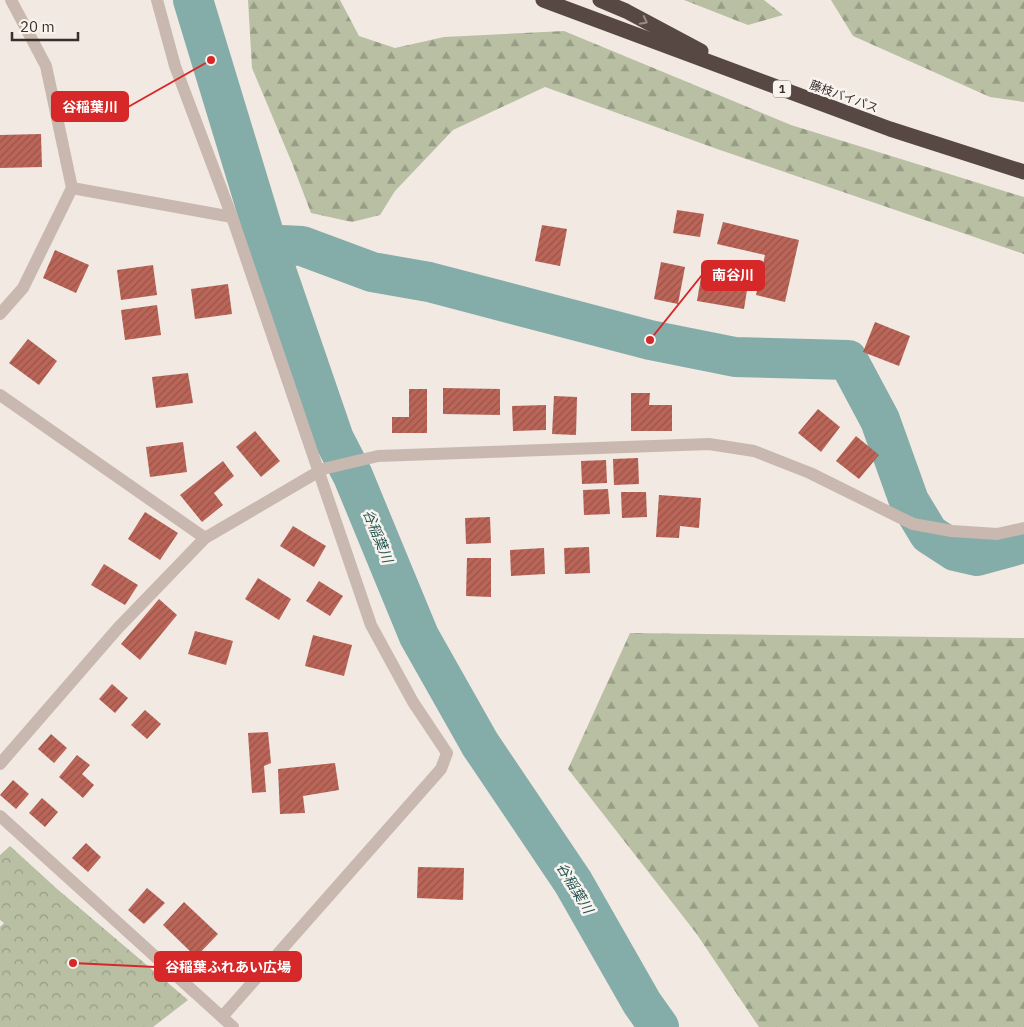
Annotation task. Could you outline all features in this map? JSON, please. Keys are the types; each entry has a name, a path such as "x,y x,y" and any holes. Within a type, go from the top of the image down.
{"highway":[{"name":"藤枝バイパス","path":"543,0 890,129 1024,172"},
{"name":"1","path":"600,0 760,81"}],"street":[{"path":"0,314 23,288 72,188 46,66 11,0"},
{"path":"157,0 175,66 232,217 321,471 371,624 413,702 447,753 441,769 222,1017"},
{"path":"72,188 232,217"},
{"path":"0,395 205,538"},
{"path":"0,764 118,628 205,538 321,471 378,456 709,444 754,452 800,470 913,524 952,531 997,534 1024,528"},
{"path":"0,816 233,1027"}],"green space":[{"path":"248,0 340,0 359,36 395,48 444,37 564,31 791,125 1024,197 1024,254 720,150 545,87 453,130 395,191 380,215 352,222 311,213 252,68"},
{"path":"684,0 764,0 783,15 748,25"},
{"path":"831,0 1024,0 1024,102 990,97 853,36"},
{"path":"630,633 1024,638 1024,1027 759,1027 696,933 568,769"},
{"path":"10,846 56,888 188,1000 153,1027 0,1027 0,927 4,923 0,920 0,855"}],"building":[{"path":"41,134 42,167 0,168 0,135"},
{"path":"677,210 704,214 700,237 673,233"},
{"path":"723,222 799,240 785,302 756,295 765,255 717,244"},
{"path":"542,225 567,229 560,266 535,261"},
{"path":"55,250 89,265 76,293 43,278"},
{"path":"661,262 685,267 678,304 654,299"},
{"path":"153,265 157,295 121,300 117,270"},
{"path":"701,277 748,284 744,309 697,301"},
{"path":"228,284 232,314 195,319 191,289"},
{"path":"157,305 161,335 125,340 121,310"},
{"path":"875,322 910,336 899,366 863,352"},
{"path":"28,339 57,361 39,385 9,363"},
{"path":"188,373 193,403 156,408 152,377"},
{"path":"443,388 500,389 500,415 443,414"},
{"path":"409,389 427,389 427,433 392,433 392,417 409,417"},
{"path":"631,393 650,393 649,405 672,405 672,431 631,431"},
{"path":"554,396 577,397 576,435 552,434"},
{"path":"546,405 546,430 513,431 512,406"},
{"path":"818,409 840,427 821,452 798,433"},
{"path":"255,431 280,461 261,477 236,447"},
{"path":"856,436 879,455 859,479 836,461"},
{"path":"183,442 187,472 150,477 146,447"},
{"path":"638,458 639,484 614,485 613,459"},
{"path":"606,460 607,483 582,484 581,461"},
{"path":"223,461 234,476 214,493 223,505 202,522 180,495"},
{"path":"608,489 610,514 584,515 583,490"},
{"path":"621,492 646,492 647,517 622,518"},
{"path":"659,495 701,498 699,528 680,526 679,538 656,537"},
{"path":"145,512 178,533 160,560 128,539"},
{"path":"490,517 491,543 466,544 465,518"},
{"path":"293,526 326,546 314,567 280,546"},
{"path":"589,547 590,573 565,574 564,548"},
{"path":"544,548 545,574 511,576 510,550"},
{"path":"467,558 491,558 491,597 466,596"},
{"path":"104,564 138,585 125,605 91,585"},
{"path":"258,578 291,599 279,620 245,599"},
{"path":"319,581 343,596 330,616 306,601"},
{"path":"159,599 177,615 140,660 121,644"},
{"path":"195,631 233,641 226,665 188,654"},
{"path":"313,635 352,645 344,676 305,666"},
{"path":"112,684 128,698 115,713 99,699"},
{"path":"145,710 161,724 147,739 131,725"},
{"path":"268,732 271,763 264,766 266,792 252,793 248,733"},
{"path":"51,734 67,748 54,763 38,749"},
{"path":"77,755 90,765 82,774 94,785 83,798 59,777"},
{"path":"335,763 339,790 303,796 305,813 280,814 278,769"},
{"path":"13,780 29,794 16,809 0,795"},
{"path":"42,798 58,812 45,827 29,813"},
{"path":"86,843 101,857 88,872 72,858"},
{"path":"418,867 464,868 463,900 417,898"},
{"path":"147,888 165,903 144,924 128,910"},
{"path":"184,902 218,934 196,957 163,925"}],"waterway":[{"name":"谷稲葉川","path":"193,0 268,247 334,439 353,476 419,636 480,744 573,882 642,1003 659,1027"},
{"path":"268,247 281,245 302,246 372,272 429,282 650,340 735,357 848,360 880,420 909,501 929,534 955,551 977,556 1024,543"}],"place":[{"name":"谷稲葉川","path":"211,60"},
{"name":"南谷川","path":"650,340"},
{"name":"谷稲葉ふれあい広場","path":"73,963"}]}
